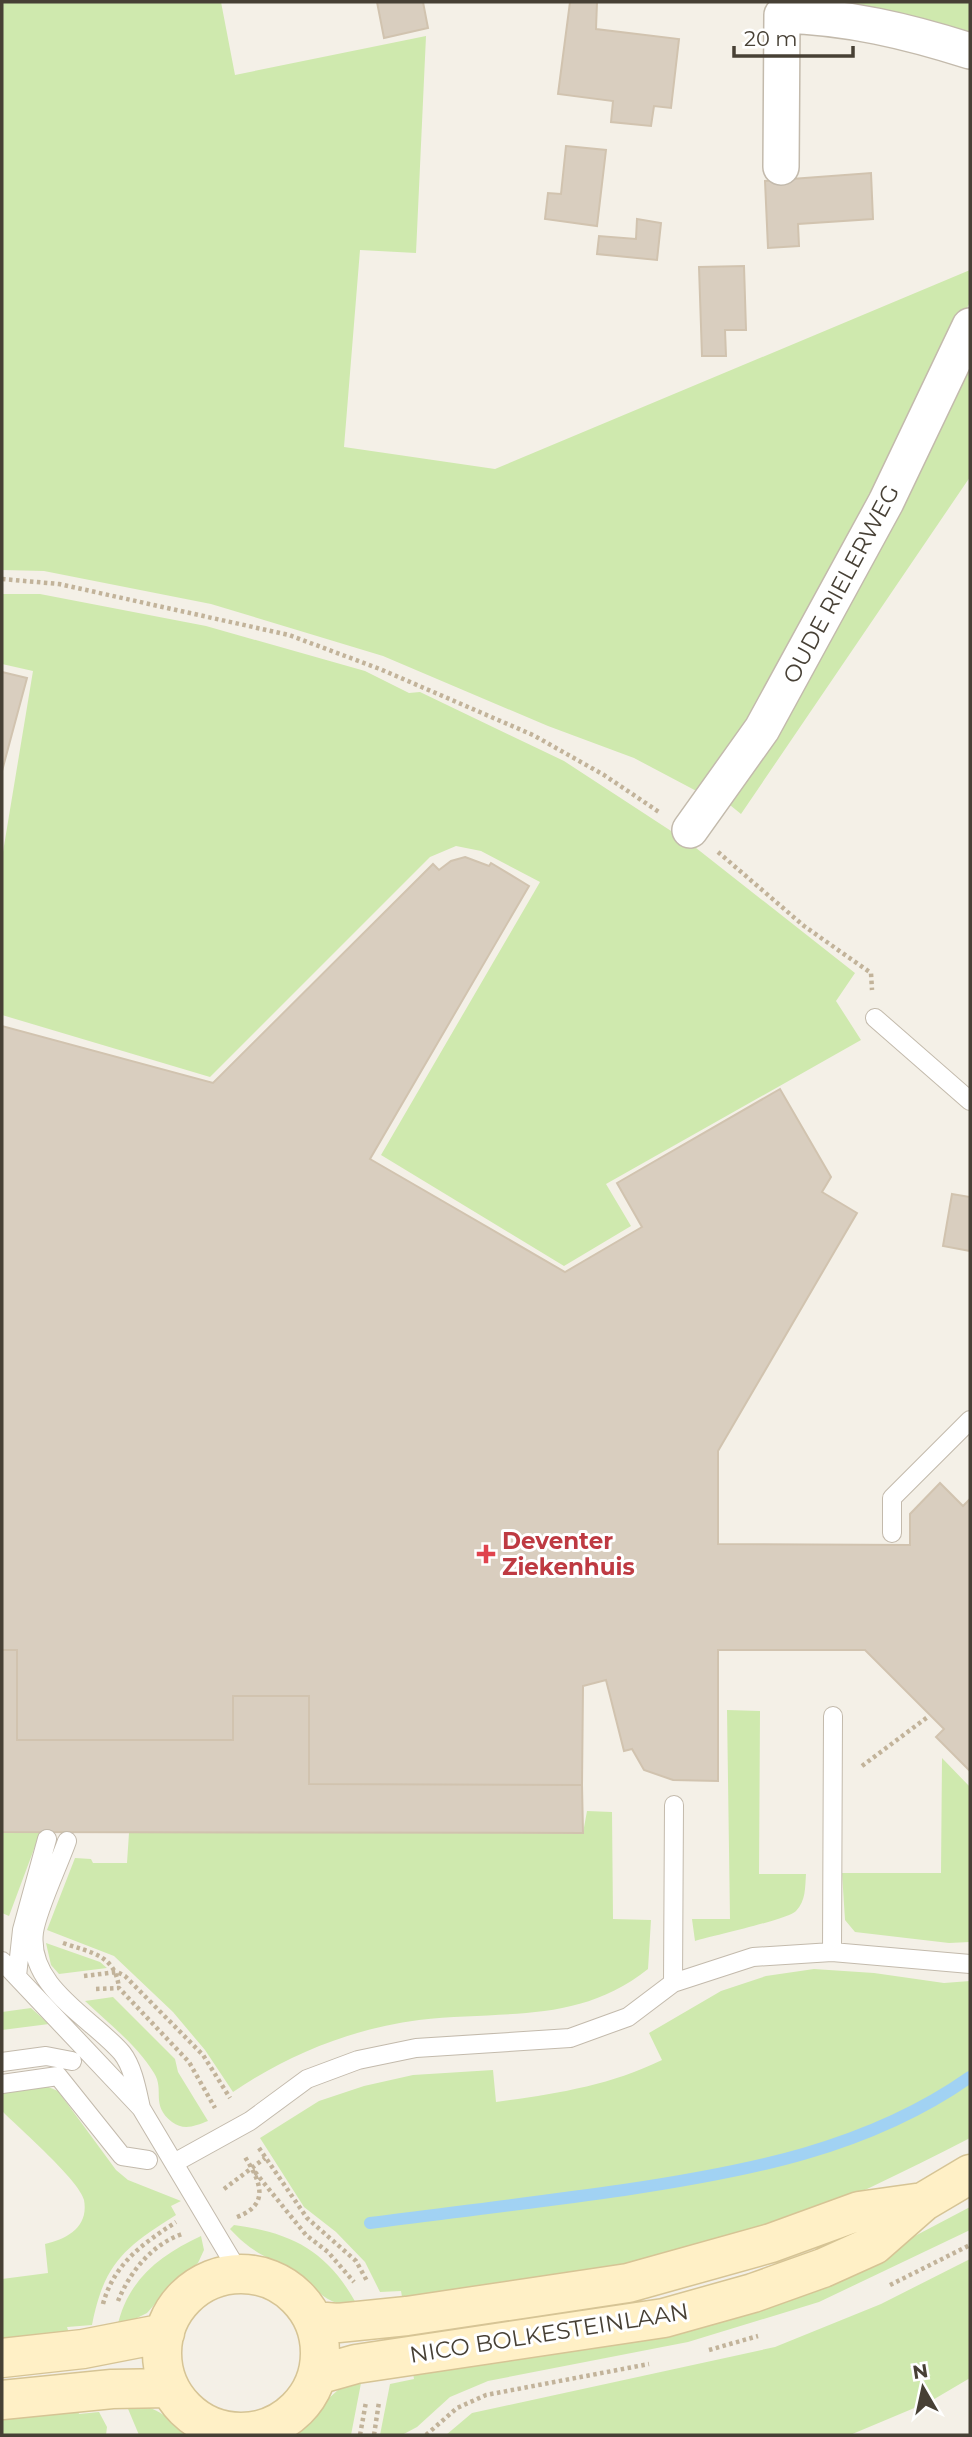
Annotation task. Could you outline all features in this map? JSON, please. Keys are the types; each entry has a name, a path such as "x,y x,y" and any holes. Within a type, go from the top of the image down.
{"street":[{"path":"781,167 780,8 890,27 970,51"},
{"name":"OUDE RIELERWEG","path":"690,830 762,729 886,502 970,326"},
{"name":"NICO BOLKESTEINLAAN","path":"317,2375 397,2358 664,2318 753,2293 823,2268 874,2245 923,2202 970,2174"},
{"name":"NICO BOLKESTEINLAAN","path":"314,2321 338,2323 391,2317 628,2283 757,2248 859,2210 923,2202"},
{"path":"223,2276 258,2276 291,2292 314,2321 320,2347 317,2375 309,2394 295,2411 277,2423 257,2430 216,2428 182,2405 170,2388 162,2351 165,2333 180,2302 193,2291 223,2276"},
{"path":"2,2358 95,2347 165,2333"},
{"path":"2,2400 121,2388 170,2388"}],"lane":[{"path":"875,1018 970,1101"},
{"path":"892,1533 892,1498 970,1420"},
{"path":"832,1952 833,1716"},
{"path":"673,1983 674,1805"},
{"path":"17,1976 22,1930 47,1839"},
{"path":"67,1841 34,1932 39,1964 67,2003 123,2054 136,2084 141,2108"},
{"path":"174,2162 245,2124 307,2079 358,2060 416,2049 570,2038 628,2017 673,1983 753,1957 832,1952 970,1964"},
{"path":"2,1961 141,2108 240,2274"},
{"path":"2,2062 46,2056 72,2061"},
{"path":"2,2084 58,2076 122,2156 148,2160"}],"path":[{"path":"2,579 71,586 289,635 380,669 533,734 690,830 804,926 871,973 875,1018"},
{"path":"834,1788 929,1716"},
{"path":"34,1932 102,1957 203,2055 265,2158 307,2218 356,2261 376,2300 388,2298 391,2317"},
{"path":"50,1982 117,1972"},
{"path":"117,1972 119,1988"},
{"path":"252,2168 260,2188 259,2200 251,2212 173,2238 146,2257 122,2291 95,2347 82,2332 95,2331 104,2298 116,2274 148,2238 200,2206 265,2158"},
{"path":"374,2435 383,2378 400,2376 397,2358"},
{"path":"426,2435 448,2415 474,2400 536,2385"}],"green space":[{"path":"2,2 221,2 235,75 426,36 416,253 360,250 344,447 495,469 970,270 970,302 810,629 704,795 634,758 548,726 383,656 211,604 44,571 2,570"},
{"path":"833,2 970,2 970,39"},
{"path":"970,344 970,477 741,814 725,801"},
{"path":"2,594 40,594 206,626 365,671 409,693 420,692 564,761 691,844 855,973 836,1001 861,1040 606,1184 631,1226 564,1266 381,1155 540,882 481,851 456,846 430,857 210,1077 2,1015 2,858 33,671 2,664"},
{"path":"727,1710 760,1711 759,1874 806,1874 804,1894 802,1903 790,1914 695,1941 692,1919 730,1919"},
{"path":"942,1758 970,1787 970,1942 949,1943 855,1932 845,1920 842,1873 941,1873"},
{"path":"587,1811 612,1812 613,1919 651,1920 648,1969 621,1987 567,2007 538,2012 419,2020 345,2037 276,2066 233,2092 205,2050 173,2012 114,1956 47,1930 75,1858 91,1859 93,1863 127,1863 129,1833 583,1833"},
{"path":"2,1832 40,1833 9,1916 2,1913"},
{"path":"46,1943 100,1962 107,1968 59,1974 51,1965"},
{"path":"814,1969 874,1973 944,1983 970,1981 970,2138 827,2207 715,2248 608,2271 403,2302 401,2291 380,2292 365,2262 336,2232 304,2207 260,2138 319,2101 364,2086 413,2075 493,2070 496,2102 601,2083 662,2060 649,2033 721,1991 766,1976"},
{"path":"113,1997 175,2059 178,2072 208,2121 185,2127 176,2125 165,2116 161,2110 154,2073 122,2035 85,2001"},
{"path":"31,2008 49,2024 2,2030 2,2012"},
{"path":"46,2086 58,2091 116,2170 128,2180 181,2201 171,2206 176,2215 130,2248 110,2271 92,2325 67,2327 70,2336 2,2344 2,2279 48,2273 45,2244 61,2239 75,2230 85,2209 80,2191 72,2180 2,2111 2,2092"},
{"path":"970,2207 970,2230 819,2302 688,2342 488,2381 450,2397 417,2427 402,2435 380,2435 390,2384 414,2379 412,2368 873,2258"},
{"path":"234,2225 273,2233 306,2248 333,2270 356,2303 338,2304 323,2296 296,2274 246,2244 230,2229"},
{"path":"201,2236 204,2250 198,2263 176,2280 147,2313 117,2328 129,2296 147,2271 172,2252"},
{"path":"970,2259 970,2378 931,2401 850,2435 446,2435 472,2413 775,2347 881,2304"},
{"path":"362,2378 351,2435 288,2435 348,2381"},
{"path":"76,2403 79,2414 99,2412 107,2427 106,2435 2,2435 2,2411"},
{"path":"126,2404 153,2409 189,2435 139,2435"}],"building":[{"path":"377,2 423,2 428,28 384,38"},
{"path":"570,2 597,2 596,29 679,39 671,108 654,106 651,126 611,122 613,101 558,94"},
{"path":"566,146 606,150 597,226 545,219 548,193 561,194"},
{"path":"871,173 873,219 798,224 799,246 768,248 765,181"},
{"path":"637,219 661,223 657,260 597,254 599,236 636,239"},
{"path":"744,266 746,330 725,330 726,356 702,356 699,267"},
{"path":"2,672 27,678 2,771"},
{"path":"465,857 489,866 491,863 529,886 370,1159 565,1272 642,1227 617,1183 780,1089 831,1177 822,1192 857,1213 718,1451 718,1544 910,1545 910,1514 940,1483 963,1506 970,1499 970,1771 936,1737 944,1729 865,1650 718,1650 718,1781 673,1780 644,1770 632,1749 624,1751 606,1680 583,1686 582,1785 309,1784 309,1696 233,1696 233,1740 17,1740 17,1650 2,1650 2,1026 213,1083 433,864 439,870 451,861"},
{"path":"952,1194 970,1197 970,1251 943,1246"},
{"path":"2,1650 17,1650 17,1740 233,1740 233,1696 309,1696 309,1784 582,1785 583,1833 2,1832"}],"waterway":[{"path":"370,2223 624,2190 760,2165 848,2140 931,2102 970,2077"}],"place":[{"name":"Deventer Ziekenhuis","path":"486,1554"}]}
